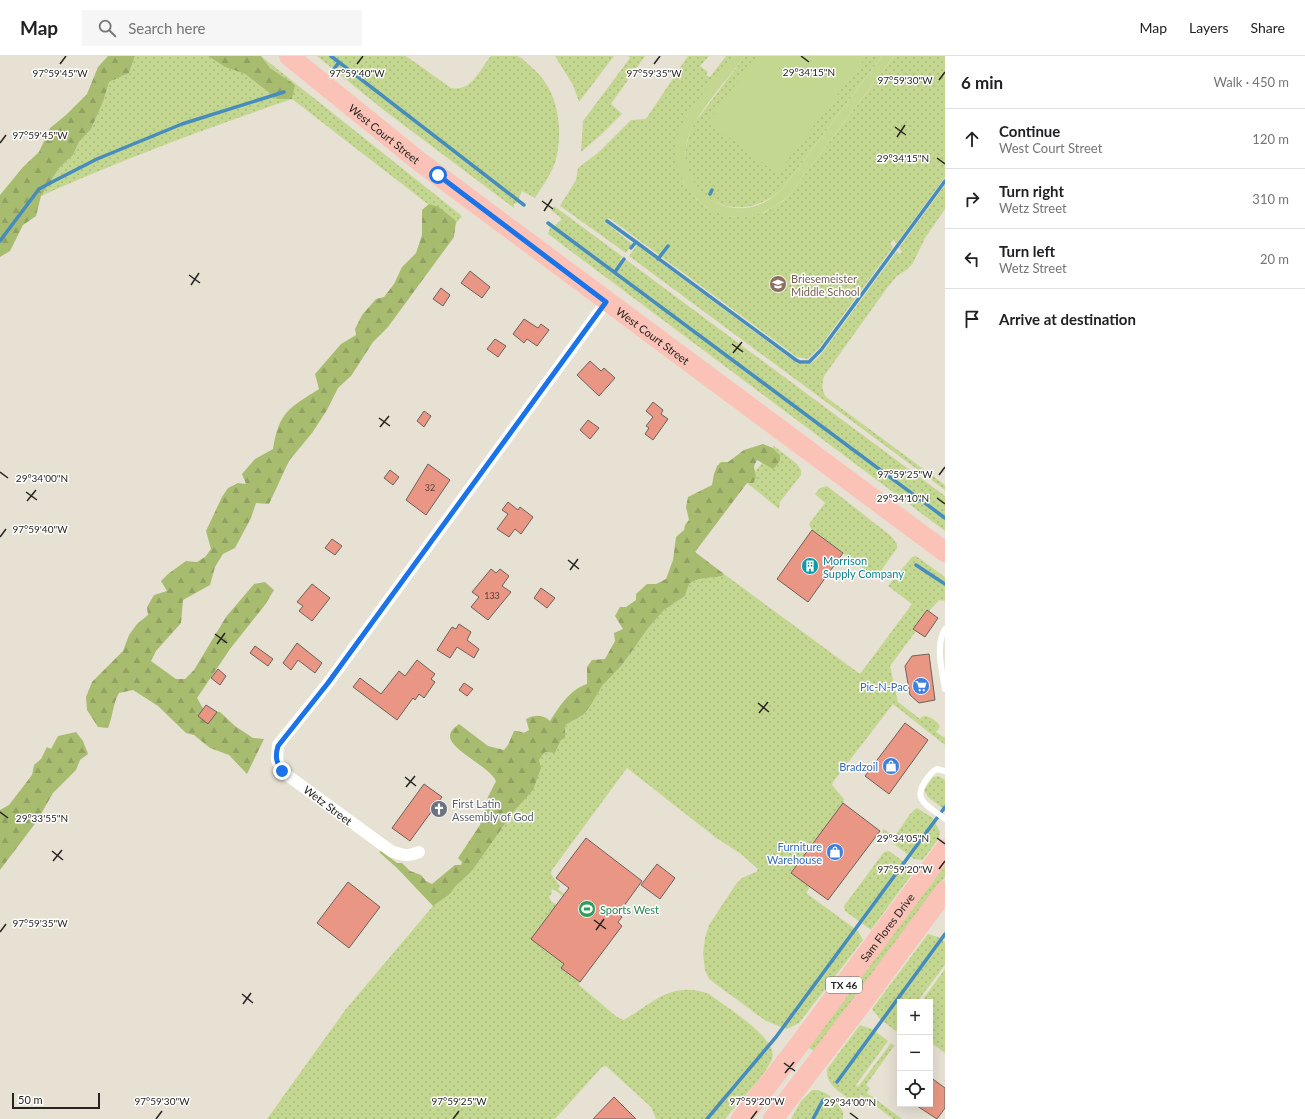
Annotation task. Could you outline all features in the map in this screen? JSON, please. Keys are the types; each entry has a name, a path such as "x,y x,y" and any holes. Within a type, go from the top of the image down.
{"main road":[{"name":"West Court Street","path":"289,56 420,162 606,302 945,552"},
{"name":"Sam Flores Drive","path":"741,1119 800,1044 945,849"},
{"name":"TX 46","path":"772,1119 784,1111 945,891"}],"street":[{"name":"Wetz Street","path":"419,852 411,856 404,856 391,851 294,780 278,765 276,755 278,746 328,683 606,302"}],"lane":[{"path":"945,629 942,634 941,662 945,689"},
{"path":"945,771 937,769 933,771 920,788 919,793 921,799 945,819"}],"green space":[{"path":"108,56 135,56 129,73 109,82 103,102 91,129 79,142 73,155 59,168 41,196 36,216 23,225 10,251 0,257 0,195 23,167 39,152 50,128 66,115 87,94 98,67"},
{"path":"135,56 208,56 225,67 245,74 277,99 261,56 462,216 455,225 292,99 165,144 41,196 59,168 73,155 79,142 91,129 103,102 109,82 129,73"},
{"path":"208,56 261,56 270,68 295,85 292,99 277,99 245,74 225,67"},
{"path":"317,56 406,56 451,88 458,88 464,87 470,83 491,56 518,56 539,75 546,84 556,106 559,143 556,161 551,172 535,198 522,191 517,203 514,204 514,208 385,111"},
{"path":"555,56 614,56 579,102 573,85"},
{"path":"628,56 645,56 611,104 622,114 581,152 583,121 630,58"},
{"path":"688,56 709,56 700,66 708,72 706,75 710,77 726,56 733,56 687,116 681,128 683,182 696,199 706,207 725,215 745,217 766,212 783,201 790,194 894,56 945,56 945,177 896,244 894,240 890,243 893,247 819,348 808,359 797,357 609,218 605,222 632,244 626,253 560,206 576,180 578,168 599,152 631,120 646,119"},
{"path":"733,56 745,56 712,97 696,121 687,141 686,156 689,170 695,183 704,194 716,202 729,207 743,208 765,202 783,188 882,56 894,56 790,194 770,209 745,217 730,216 716,212 703,205 692,194 684,182 678,169 676,154 677,139 686,118 701,96"},
{"path":"745,56 882,56 783,188 763,202 742,207 723,205 706,196 694,182 687,165 687,144 695,122"},
{"path":"757,56 867,56 777,174 708,121"},
{"path":"945,185 945,209 925,238 913,263 908,269 897,276 887,288 824,376 822,386 826,397 945,485 945,490 629,256 637,245 791,359 800,364 808,364 822,353 897,251 899,254 902,252 899,248"},
{"path":"429,204 439,207 456,221 454,237 388,327 373,342 351,376 338,388 327,410 312,433 289,461 269,504 256,503 251,518 235,548 223,554 215,567 210,585 183,600 181,623 156,651 151,661 176,679 185,679 194,670 226,617 254,584 265,582 274,590 265,605 230,649 197,698 204,710 220,712 235,726 253,738 264,739 247,774 229,755 210,748 194,735 186,733 158,706 133,690 119,693 115,701 108,728 98,727 87,710 86,697 92,682 123,651 129,635 137,624 148,615 147,607 154,595 167,591 161,581 186,561 197,562 205,557 211,549 206,531 222,497 228,488 238,483 246,484 242,474 255,459 273,449 278,427 287,412 300,401 319,389 315,374 341,344 356,335 355,329 362,315 376,299 384,297 394,284 402,267 416,253 422,235 422,210"},
{"path":"554,206 623,257 620,259 622,262 625,262 625,259 945,496 945,531 548,234 550,228 562,219 551,210"},
{"path":"763,444 773,448 780,455 780,461 773,469 757,460 754,466 756,478 753,483 747,483 695,552 724,574 722,576 694,581 689,584 685,596 664,610 649,627 622,665 602,686 591,705 583,715 565,725 565,738 561,740 555,753 545,752 539,760 541,768 533,790 514,811 472,871 455,887 450,894 433,906 397,868 379,852 381,851 397,863 402,863 410,871 421,875 426,881 432,884 455,865 461,865 462,862 458,858 480,825 488,797 496,781 492,775 456,747 450,736 454,728 459,724 488,746 504,750 508,745 514,731 524,733 529,730 526,719 538,716 544,717 550,721 561,704 570,694 587,684 587,667 592,660 605,659 615,641 614,633 623,629 615,616 620,607 626,607 636,600 636,594 647,584 656,584 666,579 673,560 676,537 684,530 685,525 689,520 686,507 688,497 712,485 717,466 721,462 728,462 744,450"},
{"path":"774,446 797,464 801,470 801,475 780,502 779,509 747,483 753,483 756,478 754,473 763,462 773,468 780,455 773,448"},
{"path":"827,486 891,536 897,544 897,548 876,578 812,530 809,524 825,503 815,494 820,488"},
{"path":"916,556 945,577 945,601 939,600 929,611 927,610 913,628 916,631 890,666 898,702 920,719 923,716 926,716 935,720 940,727 936,732 945,738 945,745 893,704 833,782 832,785 844,799 843,803 791,873 810,887 806,893 858,931 863,940 799,1023 787,1029 766,1021 709,979 705,970 703,953 709,925 736,884 742,878 756,872 758,869 741,854 715,837 627,768 552,870 551,874 560,886 558,889 564,894 563,896 553,889 551,891 552,893 549,897 551,901 557,905 531,939 564,964 561,968 580,982 579,985 617,1017 624,1020 664,995 684,990 696,990 709,994 737,1014 749,1023 768,1042 772,1051 772,1059 769,1066 725,1119 656,1119 651,1107 606,1066 602,1067 555,1119 267,1119 346,1009 433,906 450,894 455,887 472,871 514,811 539,760 545,752 555,753 561,740 565,737 565,725 583,715 591,705 602,686 622,665 649,627 664,610 685,596 689,584 705,578 722,576 724,574 860,674 912,604 888,586 912,557"},
{"path":"76,732 83,741 88,754 80,760 76,770 53,793 37,821 0,870 0,810 9,805 32,775 34,765 41,759 47,747 51,749 58,736"},
{"path":"939,776 945,780 945,810 928,797 924,790 933,777"},
{"path":"917,808 933,818 940,832 939,838 923,860 914,859 891,842 893,840 882,832 883,829 895,836 910,814"},
{"path":"889,851 915,870 871,930 845,911 844,906 884,852"},
{"path":"945,861 945,877 815,1052 808,1047"},
{"path":"928,934 938,937 945,942 945,965 919,999 897,999 896,1031 880,1019 872,1009"},
{"path":"945,969 945,1053 933,1044 933,999 923,999"},
{"path":"860,1025 872,1029 888,1041 856,1085 858,1087 891,1043 894,1046 866,1085 870,1088 867,1093 902,1119 893,1119 861,1095 855,1103 840,1093 829,1080 827,1069"},
{"path":"812,1090 821,1091 830,1096 843,1112 843,1119 791,1119 801,1101"}],"building":[{"path":"470,271 490,287 482,298 461,283"},
{"path":"441,288 450,295 443,306 433,299"},
{"path":"524,319 538,328 541,324 549,330 537,346 527,339 524,343 513,334"},
{"path":"495,339 506,346 498,357 487,349"},
{"path":"590,361 601,371 604,368 615,378 599,396 577,375"},
{"path":"653,402 663,410 661,414 668,419 653,440 645,434 649,428 646,426 653,417 646,411"},
{"path":"424,411 431,416 424,427 417,421"},
{"path":"588,420 599,428 590,439 580,430"},
{"path":"428,464 450,480 426,515 406,500"},
{"path":"390,470 399,477 393,485 384,478"},
{"path":"508,502 518,510 520,507 533,517 521,534 515,529 509,537 497,529 508,514 502,510"},
{"name":"Morrison Supply Company","path":"812,530 843,553 808,602 777,579"},
{"path":"332,539 342,546 335,555 325,548"},
{"path":"491,569 496,573 500,569 509,576 502,586 511,592 488,620 471,607 479,597 472,592"},
{"path":"312,584 330,598 312,621 299,611 303,606 297,602"},
{"path":"541,588 555,598 547,608 534,598"},
{"path":"927,610 938,618 925,637 913,629"},
{"path":"459,624 471,632 467,640 479,649 474,658 457,647 450,658 437,650 452,627 456,629"},
{"path":"297,643 322,663 315,673 298,660 291,670 283,663"},
{"path":"255,646 273,659 268,666 250,653"},
{"name":"Pic-N-Pac","path":"929,654 935,700 919,703 910,695 905,666 912,656"},
{"path":"417,660 435,674 431,679 435,682 424,698 419,694 415,700 413,698 397,720 353,687 360,678 381,694 399,671 405,676"},
{"path":"218,669 226,676 220,685 211,678"},
{"path":"464,683 473,689 467,696 459,690"},
{"path":"206,705 217,712 208,724 198,716"},
{"path":"905,723 928,740 889,794 865,776"},
{"path":"424,784 442,797 410,841 392,828"},
{"name":"Furniture Warehouse","path":"843,803 880,831 828,900 791,873"},
{"name":"Sports West","path":"586,838 642,881 618,914 622,917 618,922 622,926 580,982 561,968 564,964 531,939 569,888 556,878"},
{"path":"657,864 675,878 660,899 641,885"},
{"path":"348,882 380,907 349,948 317,923"},
{"path":"933,1079 945,1088 945,1108 937,1119 919,1107 933,1107"},
{"path":"614,1097 636,1119 593,1119"}],"waterway":[{"path":"331,56 524,205"},
{"path":"334,69 339,62"},
{"path":"0,241 39,189 54,181 97,159 182,124 284,92"},
{"path":"631,248 636,242 796,360 800,362 809,362 821,350 945,181"},
{"path":"710,194 712,190"},
{"path":"607,221 636,242"},
{"path":"548,223 945,518"},
{"path":"658,259 668,246"},
{"path":"615,272 624,259"},
{"path":"916,565 945,584"},
{"path":"707,1119 776,1037 945,807"},
{"path":"837,1082 945,934"},
{"path":"813,1119 823,1100"}],"place":[{"name":"Briesemeister Middle School","path":"778,284"},
{"name":"Morrison Supply Company","path":"810,566"},
{"name":"Pic-N-Pac","path":"921,686"},
{"name":"Bradzoil","path":"891,766"},
{"name":"First Latin Assembly of God","path":"439,809"},
{"name":"Furniture Warehouse","path":"835,852"},
{"name":"Sports West","path":"587,909"}],"route":[{"path":"282,771 278,765 276,755 278,746 328,683 606,302 438,175"}]}
